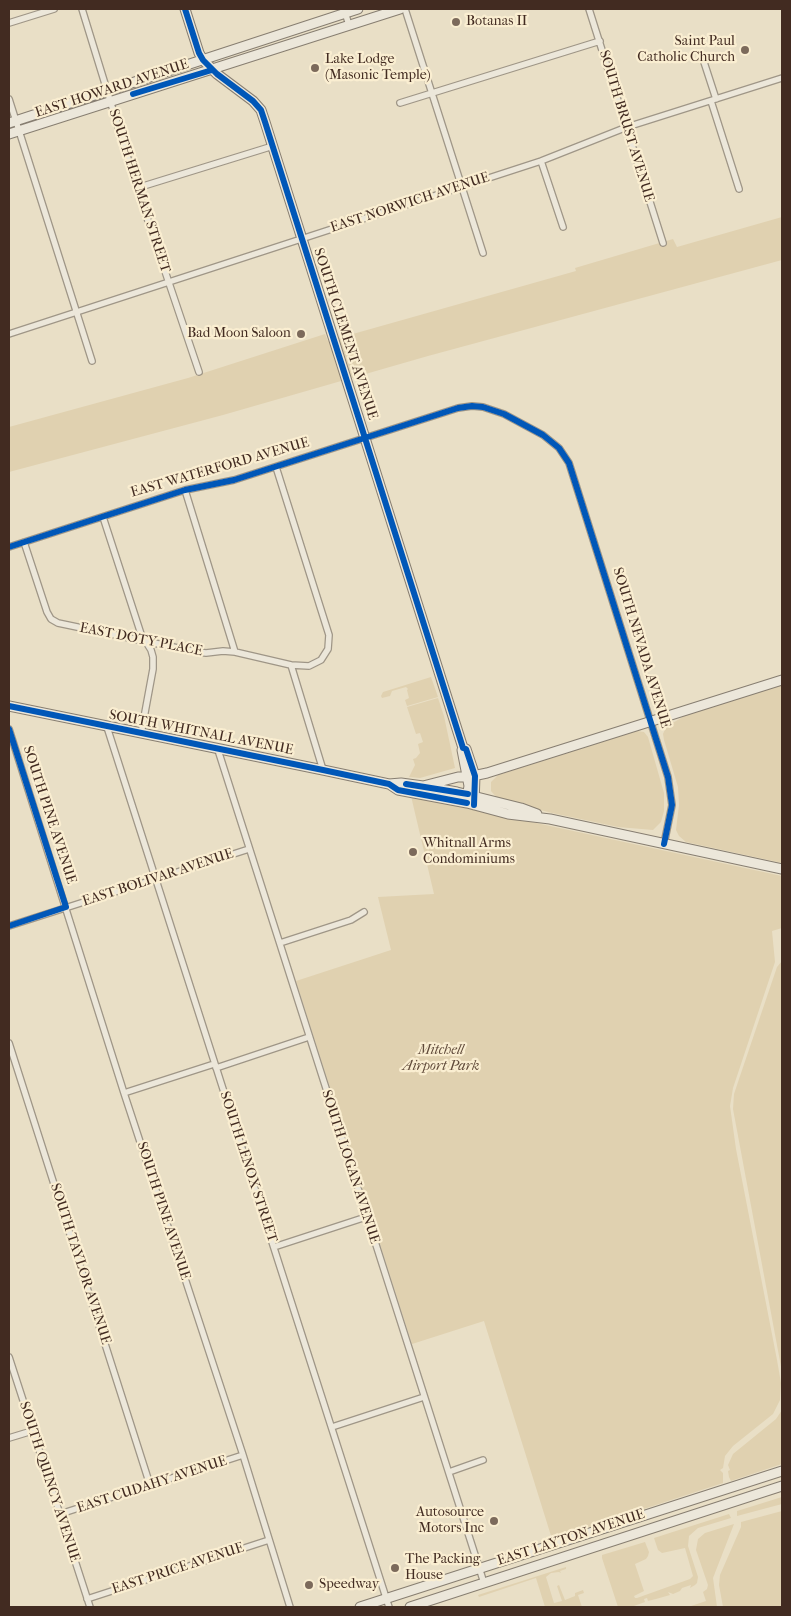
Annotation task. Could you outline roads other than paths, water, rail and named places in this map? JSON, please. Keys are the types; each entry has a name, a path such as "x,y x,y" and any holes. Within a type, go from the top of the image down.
{"street":[{"path":"9,23 54,9"},
{"name":"SOUTH HERMAN STREET","path":"82,9 137,188 199,372"},
{"name":"SOUTH CLEMENT AVENUE","path":"185,9 203,60 212,70 253,101 261,110 464,748 462,750 472,776 471,799"},
{"name":"EAST HOWARD AVENUE","path":"12,122 203,60 345,11 358,9"},
{"name":"EAST HOWARD AVENUE","path":"9,134 400,9"},
{"path":"406,9 483,253"},
{"name":"SOUTH BRUST AVENUE","path":"590,9 663,243"},
{"path":"345,11 349,25"},
{"path":"400,103 600,40"},
{"path":"702,56 739,189"},
{"name":"EAST NORWICH AVENUE","path":"9,334 542,160 627,127 782,78"},
{"path":"9,99 12,122 19,131 92,361"},
{"path":"137,188 273,146"},
{"path":"542,160 563,228"},
{"name":"EAST WATERFORD AVENUE","path":"9,547 185,490 224,483 276,467 458,408 483,407 504,414 543,434 558,448 569,463"},
{"name":"SOUTH NEVADA AVENUE","path":"569,463 651,721 671,792 672,805 664,844"},
{"path":"276,467 329,635 328,649 321,660 309,666 290,665 323,770"},
{"path":"185,490 235,652"},
{"path":"103,517 141,634 151,650 153,669 141,734"},
{"name":"EAST DOTY PLACE","path":"24,542 47,612 51,619 58,623 198,652 206,653 223,650 290,665"},
{"path":"423,786 458,777 472,776 782,680"},
{"name":"SOUTH WHITNALL AVENUE","path":"9,706 389,784 401,783 423,786 471,799 508,814 550,819 782,869"},
{"name":"SOUTH LENOX STREET","path":"107,726 388,1603"},
{"name":"SOUTH PINE AVENUE","path":"9,729 124,1093 243,1455 290,1607"},
{"name":"SOUTH LOGAN AVENUE","path":"218,750 484,1583"},
{"name":"SOUTH WHITNALL AVENUE","path":"389,784 398,790 471,799"},
{"name":"EAST BOLIVAR AVENUE","path":"9,926 249,849"},
{"path":"280,943 351,920 364,912"},
{"path":"124,1093 309,1037"},
{"name":"SOUTH TAYLOR AVENUE","path":"9,1043 150,1485"},
{"path":"274,1247 366,1217"},
{"name":"SOUTH QUINCY AVENUE","path":"9,1357 90,1607"},
{"path":"332,1427 424,1397"},
{"path":"9,1438 32,1430"},
{"name":"EAST CUDAHY AVENUE","path":"60,1514 243,1455"},
{"path":"449,1472 483,1460"},
{"name":"EAST LAYTON AVENUE","path":"360,1607 388,1603 480,1568 782,1471"},
{"name":"EAST LAYTON AVENUE","path":"410,1607 782,1486"},
{"name":"EAST PRICE AVENUE","path":"87,1599 269,1540"}],"place":[{"name":"Botanas II","path":"456,22"},
{"name":"Saint Paul Catholic Church","path":"745,50"},
{"name":"Lake Lodge (Masonic Temple)","path":"315,68"},
{"name":"Bad Moon Saloon","path":"301,334"},
{"name":"Whitnall Arms Condominiums","path":"413,852"},
{"name":"Autosource Motors Inc","path":"494,1521"},
{"name":"The Packing House","path":"395,1568"},
{"name":"Speedway","path":"309,1585"}],"park label":[{"name":"Mitchell Airport Park","path":"441,1060"}]}
